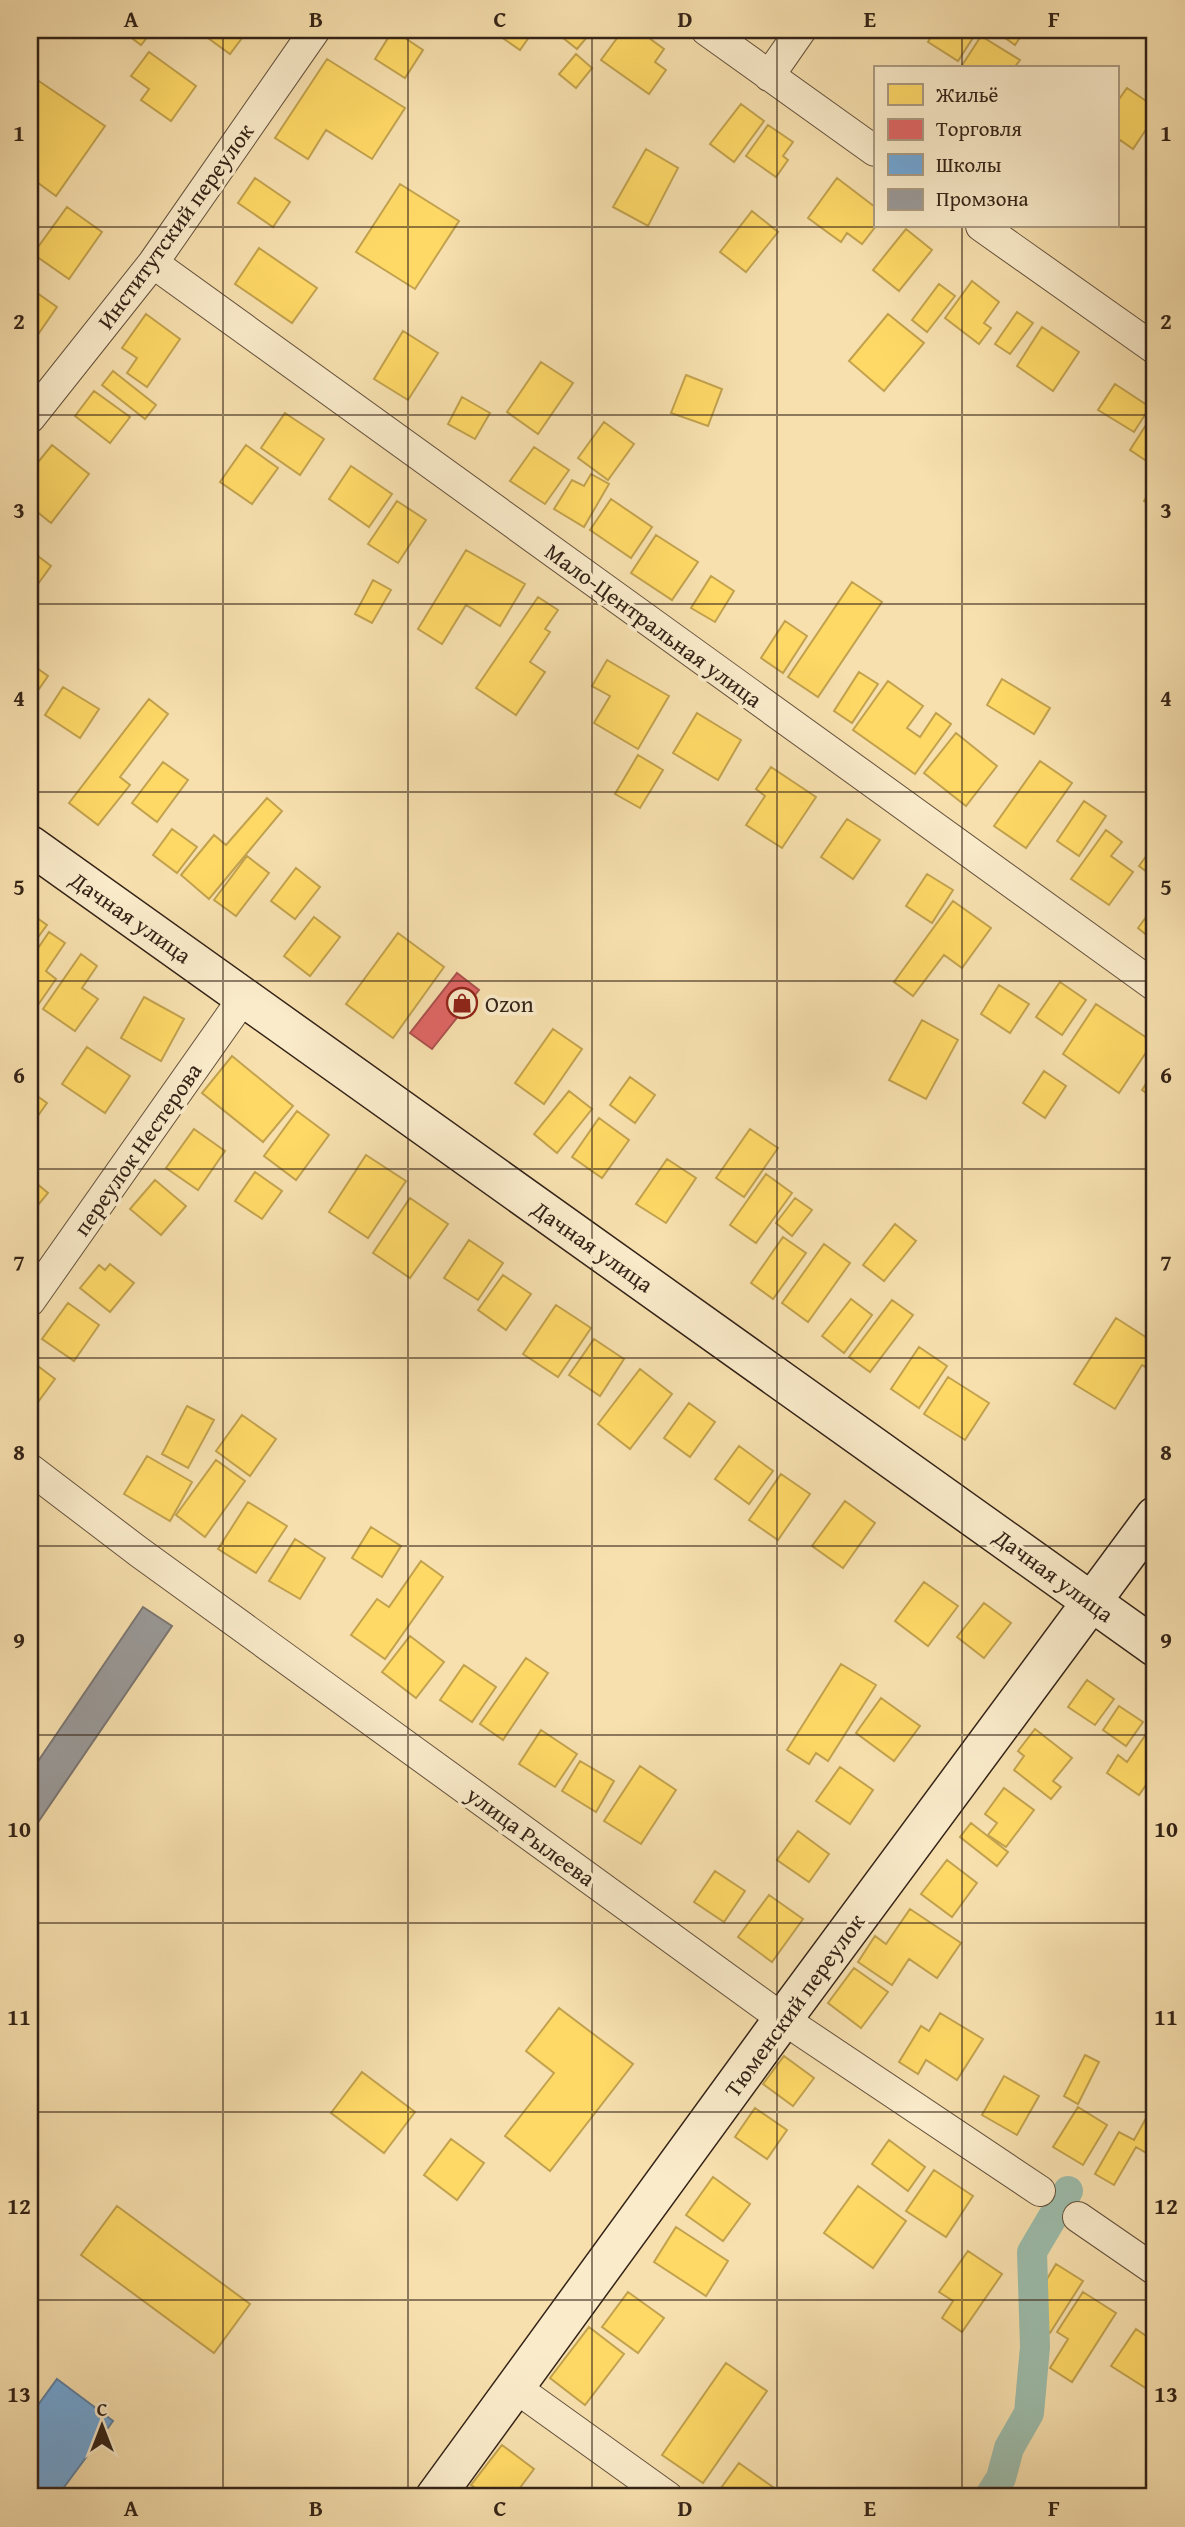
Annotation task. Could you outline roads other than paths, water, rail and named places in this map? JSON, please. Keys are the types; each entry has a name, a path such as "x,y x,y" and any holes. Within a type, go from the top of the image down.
{"street":[{"name":"Институтский переулок","path":"30,418 153,263 315,30"},
{"path":"706,30 874,150"},
{"path":"769,76 801,30"},
{"path":"984,228 1155,349"},
{"name":"Мало-Центральная улица","path":"153,263 1155,986"},
{"name":"Дачная улица","path":"30,845 1155,1647"},
{"name":"переулок Нестерова","path":"30,1301 244,997"},
{"name":"улица Рылеева","path":"30,1469 139,1552 783,2019 1040,2191"},
{"name":"Тюменский переулок","path":"435,2497 783,2019 1155,1516"},
{"path":"1078,2217 1155,2270"},
{"path":"516,2388 668,2497"}],"waterway":[{"path":"989,2497 1001,2478 1009,2448 1029,2413 1035,2347 1032,2252 1068,2191"}],"place":[{"name":"Ozon","path":"462,1003"}]}
